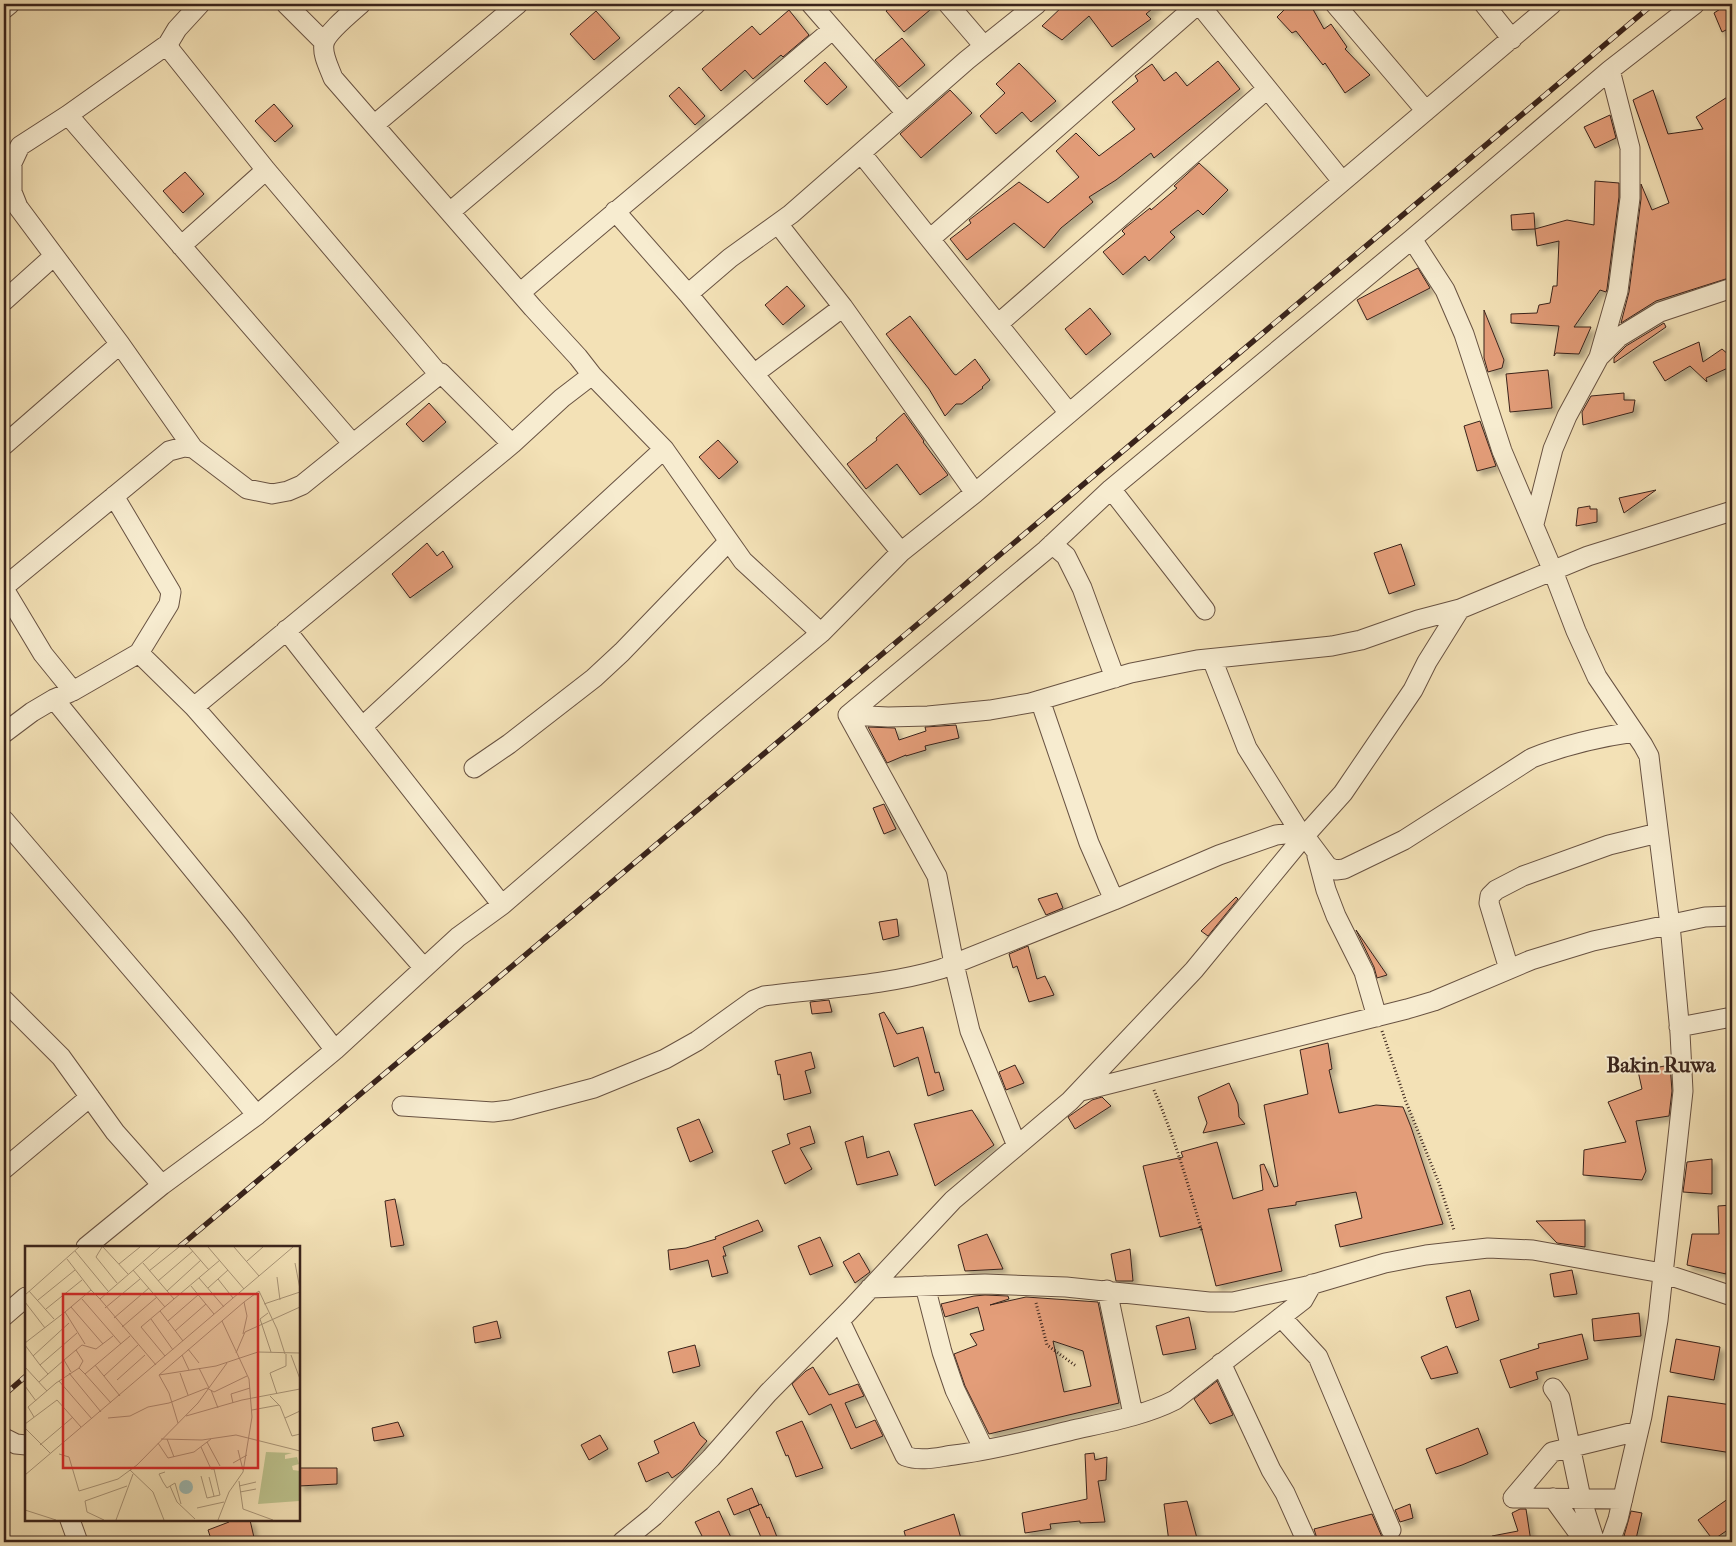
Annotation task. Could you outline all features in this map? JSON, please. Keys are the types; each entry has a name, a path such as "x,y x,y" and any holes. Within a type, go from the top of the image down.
{"street":[{"path":"4,9 10,4"},
{"path":"200,4 177,29 168,44 68,115 20,146 8,165 12,192 18,207 120,344 193,448 247,489 272,494 288,491 302,485 441,373"},
{"path":"286,4 324,42"},
{"path":"361,4 324,42 324,55 333,78 520,293 578,356 592,375 664,449 743,561 821,633"},
{"path":"374,125 518,4"},
{"path":"450,212 696,4"},
{"path":"811,4 906,113"},
{"path":"948,4 984,46"},
{"path":"688,294 730,258 778,224 984,46 1037,4"},
{"path":"930,239 1198,4 1342,181"},
{"path":"1335,4 1426,111"},
{"path":"1484,4 1512,39"},
{"path":"87,1246 162,1185 256,1115 335,1050 458,937 502,905 711,724 821,633 901,552 975,493 1552,4"},
{"path":"848,715 1052,544 1111,489 1412,239 1610,70 1695,4"},
{"path":"520,293 833,29"},
{"path":"168,44 171,51 266,170 437,372 441,373 512,444"},
{"path":"1534,524 1553,449 1567,416 1599,356 1618,290 1630,198 1630,148 1610,70"},
{"path":"998,324 1267,89"},
{"path":"68,115 353,444"},
{"path":"861,153 1069,413"},
{"path":"181,246 266,170"},
{"path":"615,211 688,294 901,552"},
{"path":"778,224 842,307 975,493"},
{"path":"1412,239 1445,290 1464,334 1502,451 1554,571 1576,631 1598,678 1649,756 1670,924 1683,1091 1658,1320 1638,1431 1610,1542"},
{"path":"4,301 54,256"},
{"path":"1599,356 1619,337 1660,312 1732,288"},
{"path":"754,374 842,307"},
{"path":"4,445 120,344"},
{"path":"194,707 512,444 562,398 592,375"},
{"path":"73,691 43,654 4,588 169,451 184,447 193,448"},
{"path":"362,727 664,449"},
{"path":"1111,489 1205,610"},
{"path":"4,733 32,712 139,653 169,604 171,592 114,496"},
{"path":"848,715 928,716 990,710 1040,700 1115,678 1169,666 1212,658 1341,644 1361,640 1418,620 1460,609 1588,556 1732,511"},
{"path":"474,768 509,744 594,678 629,645 729,541"},
{"path":"1052,544 1066,556 1082,588 1115,678"},
{"path":"622,1542 654,1516 711,1458 768,1394 840,1321 953,1200 1080,1091 1194,970 1307,840 1343,793 1413,690 1427,662 1460,609"},
{"path":"286,630 502,905"},
{"path":"139,653 194,707 424,968"},
{"path":"1212,658 1247,748 1307,840 1328,867 1336,870 1344,869 1404,840 1532,758 1595,738 1634,732"},
{"path":"54,699 239,926 335,1050"},
{"path":"1040,700 1089,843 1114,900"},
{"path":"848,715 937,876 954,964 970,1031 1016,1146"},
{"path":"4,820 256,1115"},
{"path":"402,1106 493,1112 510,1110 594,1088 664,1059 697,1041 754,1000 764,996 921,975 954,964 1114,900 1219,855 1276,835 1292,832 1307,840 1336,916 1364,972 1376,1016"},
{"path":"1509,969 1489,903 1490,896 1496,890 1523,876 1609,845 1658,833"},
{"path":"1080,1091 1434,1000 1531,960 1594,941 1705,917 1732,916"},
{"path":"4,1000 61,1057 115,1132 162,1185"},
{"path":"1679,1027 1732,1017"},
{"path":"4,1169 90,1097"},
{"path":"870,1288 985,1284 1107,1290 1210,1302 1233,1302 1312,1284 1385,1262 1488,1248 1533,1250 1662,1273 1732,1296"},
{"path":"840,1321 905,1456 913,1459 929,1459 984,1450 1165,1405 1175,1400 1303,1300 1312,1284"},
{"path":"925,1286 942,1352 955,1390 984,1450"},
{"path":"1107,1290 1133,1414"},
{"path":"4,1316 25,1298"},
{"path":"1281,1317 1318,1357 1391,1530"},
{"path":"1221,1363 1307,1542"},
{"path":"1553,1388 1560,1398 1582,1498 1595,1542"},
{"path":"1622,1499 1513,1498 1552,1452 1638,1431"},
{"path":"4,1438 16,1444 25,1445"},
{"path":"1553,1498 1585,1542"},
{"path":"70,1521 78,1542"}],"path":[{"path":"1376,1016 1406,1102 1439,1183 1454,1230"},
{"path":"1147,1073 1170,1126 1202,1232"},
{"path":"1032,1286 1047,1345 1076,1366"}],"building":[{"path":"895,4 937,4 904,32 886,11"},
{"path":"1065,4 1158,4 1146,14 1151,19 1112,47 1089,16 1062,40 1042,26"},
{"path":"1290,4 1310,4 1324,29 1331,24 1347,47 1345,49 1370,75 1345,93 1325,63 1323,65 1296,31 1292,33 1277,17"},
{"path":"1728,4 1732,4 1732,27 1722,32 1714,13"},
{"path":"789,10 809,35 783,57 781,55 753,79 745,70 721,91 702,69 752,26 760,35"},
{"path":"596,11 620,38 594,60 570,34"},
{"path":"902,38 925,65 899,87 875,60"},
{"path":"1218,61 1240,89 1154,158 1151,153 1116,180 1089,197 1093,202 1061,228 1044,248 1014,223 967,260 950,239 971,223 969,220 1019,182 1048,203 1079,177 1056,151 1076,133 1099,156 1135,129 1112,102 1138,81 1135,76 1152,64 1164,81 1176,72 1187,86"},
{"path":"825,62 847,87 827,105 804,81"},
{"path":"1019,63 1056,101 1031,122 1022,112 996,134 980,116 1005,93 996,84"},
{"path":"679,87 705,116 695,125 669,96"},
{"path":"950,90 972,113 921,158 900,134"},
{"path":"1653,90 1668,134 1703,129 1696,117 1732,94 1732,196 1728,200 1732,206 1732,277 1656,301 1621,323 1629,292 1641,199 1641,184 1652,210 1669,203 1633,100"},
{"path":"274,104 293,126 275,142 255,121"},
{"path":"1610,115 1616,138 1595,148 1584,127"},
{"path":"1199,163 1228,190 1203,215 1198,210 1170,232 1175,237 1149,261 1145,256 1123,275 1103,252 1125,234 1122,231 1125,228 1150,208 1151,210 1177,188 1174,186"},
{"path":"185,172 204,194 183,213 163,191"},
{"path":"1595,181 1619,183 1619,197 1607,289 1606,292 1600,290 1574,327 1591,327 1579,354 1556,353 1554,356 1559,326 1511,323 1511,314 1537,313 1539,305 1550,303 1553,286 1557,286 1559,241 1537,246 1535,229 1567,220 1594,225"},
{"path":"1534,213 1535,229 1512,230 1511,215"},
{"path":"1418,268 1430,288 1367,320 1357,300"},
{"path":"787,286 805,306 783,325 765,305"},
{"path":"1090,308 1111,334 1086,355 1065,329"},
{"path":"1484,310 1504,360 1502,368 1488,372 1484,358"},
{"path":"910,316 954,374 956,375 975,359 990,380 983,388 962,404 956,404 945,416 929,389 886,334"},
{"path":"1664,323 1666,327 1614,363 1614,358 1626,346"},
{"path":"1699,342 1703,362 1722,349 1729,355 1730,367 1706,378 1707,382 1690,366 1665,381 1653,362"},
{"path":"1548,370 1552,408 1510,412 1506,374"},
{"path":"1624,393 1624,400 1635,400 1633,412 1583,425 1582,412 1591,396"},
{"path":"429,403 446,422 423,442 406,424"},
{"path":"904,413 948,475 920,495 897,464 866,489 847,464 877,440 876,438"},
{"path":"1480,421 1496,466 1477,471 1464,426"},
{"path":"718,440 738,462 719,479 699,457"},
{"path":"1656,490 1624,513 1619,498"},
{"path":"1590,506 1590,509 1597,509 1597,522 1576,526 1578,508"},
{"path":"427,543 437,556 443,551 453,567 410,598 392,574"},
{"path":"1401,544 1415,585 1389,594 1374,553"},
{"path":"956,725 959,738 925,746 926,750 906,755 887,763 868,727 895,728 899,740 926,731 925,727"},
{"path":"884,804 896,829 884,834 873,808"},
{"path":"1057,893 1063,908 1046,915 1038,899"},
{"path":"1236,897 1238,899 1208,936 1201,931"},
{"path":"897,919 899,936 883,940 879,922"},
{"path":"1356,930 1387,975 1377,978 1374,967"},
{"path":"1028,946 1037,979 1045,976 1054,995 1029,1002 1017,966 1013,968 1009,954"},
{"path":"829,1000 832,1012 812,1014 810,1002"},
{"path":"884,1012 897,1034 923,1027 935,1073 939,1072 944,1090 928,1096 918,1057 894,1067 879,1014"},
{"path":"1328,1043 1332,1069 1329,1070 1339,1113 1376,1105 1403,1107 1443,1224 1340,1247 1335,1225 1362,1218 1356,1192 1296,1202 1296,1205 1268,1209 1282,1271 1216,1286 1201,1227 1160,1237 1143,1166 1183,1157 1181,1152 1217,1142 1233,1199 1263,1190 1260,1165 1264,1164 1274,1187 1278,1186 1264,1105 1308,1094 1300,1050"},
{"path":"811,1052 815,1068 805,1071 811,1093 784,1100 780,1074 778,1075 775,1061"},
{"path":"1015,1065 1024,1083 1006,1090 999,1072"},
{"path":"1670,1065 1672,1091 1669,1116 1636,1121 1646,1171 1642,1180 1583,1175 1584,1150 1626,1142 1608,1102 1642,1089 1638,1071"},
{"path":"1229,1083 1238,1104 1239,1117 1245,1124 1203,1133 1207,1123 1198,1097"},
{"path":"1102,1097 1111,1106 1075,1129 1068,1117 1092,1100"},
{"path":"972,1110 994,1145 935,1186 914,1124"},
{"path":"699,1119 713,1152 690,1162 677,1128"},
{"path":"810,1126 815,1143 800,1148 812,1169 785,1184 772,1151 790,1144 787,1134"},
{"path":"863,1136 867,1158 889,1151 898,1175 857,1185 845,1142"},
{"path":"1712,1159 1712,1194 1683,1192 1687,1162"},
{"path":"395,1199 404,1245 391,1247 385,1201"},
{"path":"1732,1205 1732,1228 1726,1274 1687,1265 1692,1234 1719,1234 1718,1206"},
{"path":"758,1220 763,1231 723,1247 726,1256 723,1256 728,1273 712,1277 708,1260 670,1270 668,1250 686,1248 716,1239 715,1237"},
{"path":"1585,1220 1585,1247 1557,1243 1536,1221"},
{"path":"987,1234 1003,1269 965,1271 958,1245"},
{"path":"820,1237 833,1266 810,1275 798,1246"},
{"path":"1130,1249 1133,1281 1116,1281 1111,1254"},
{"path":"859,1253 870,1272 855,1283 843,1262"},
{"path":"1572,1270 1577,1294 1554,1297 1550,1274"},
{"path":"1470,1290 1479,1320 1456,1328 1446,1297"},
{"path":"974,1296 1008,1296 1009,1299 990,1305 1026,1297 1098,1302 1119,1403 989,1434 965,1386 954,1354 977,1345 970,1334 984,1330 978,1307 945,1317 941,1304","holes":["1053,1341 1083,1351 1091,1386 1064,1392"]},
{"path":"1639,1313 1641,1336 1594,1341 1592,1319"},
{"path":"1189,1317 1196,1349 1163,1355 1156,1326"},
{"path":"497,1321 501,1338 475,1343 473,1327"},
{"path":"1582,1334 1588,1359 1536,1372 1538,1379 1510,1388 1500,1360 1539,1348 1538,1344"},
{"path":"1676,1339 1720,1347 1714,1380 1670,1372"},
{"path":"695,1345 700,1366 673,1373 668,1352"},
{"path":"1447,1346 1458,1373 1431,1379 1421,1357"},
{"path":"813,1367 829,1395 858,1384 864,1396 845,1403 856,1428 875,1420 883,1436 851,1449 831,1404 809,1415 792,1384"},
{"path":"1217,1381 1233,1415 1210,1424 1194,1399"},
{"path":"1668,1396 1732,1405 1732,1453 1661,1442"},
{"path":"802,1421 823,1468 796,1477 788,1455 786,1456 776,1432"},
{"path":"398,1422 404,1436 374,1441 372,1428"},
{"path":"694,1422 700,1435 707,1441 682,1471 672,1478 668,1472 646,1482 638,1463 659,1453 654,1441"},
{"path":"1478,1428 1488,1454 1436,1474 1426,1449"},
{"path":"600,1435 608,1449 589,1460 581,1445"},
{"path":"1094,1453 1095,1460 1107,1457 1106,1480 1098,1481 1105,1522 1080,1523 1080,1521 1050,1524 1051,1529 1025,1533 1022,1513 1087,1499 1085,1454"},
{"path":"300,1468 337,1468 337,1484 300,1486"},
{"path":"752,1488 759,1505 734,1515 727,1499"},
{"path":"1732,1496 1732,1527 1713,1540 1698,1520"},
{"path":"1187,1501 1198,1542 1169,1542 1164,1504"},
{"path":"761,1504 767,1518 769,1517 779,1542 763,1542 749,1509"},
{"path":"1410,1504 1413,1518 1400,1522 1395,1510"},
{"path":"1520,1509 1526,1509 1531,1542 1493,1542 1492,1536 1518,1531 1512,1513"},
{"path":"719,1511 733,1542 705,1542 695,1522"},
{"path":"1631,1511 1642,1513 1636,1539 1624,1536"},
{"path":"954,1514 962,1542 907,1542 904,1531"},
{"path":"1372,1514 1382,1537 1358,1542 1318,1542 1314,1529"},
{"path":"250,1521 255,1542 212,1542 208,1530 229,1522"}],"railway":[{"path":"180,1246 1653,4"},
{"path":"4,1395 25,1377"}],"district":[{"name":"Bakin Ruwa","path":"1661,1065"}]}
